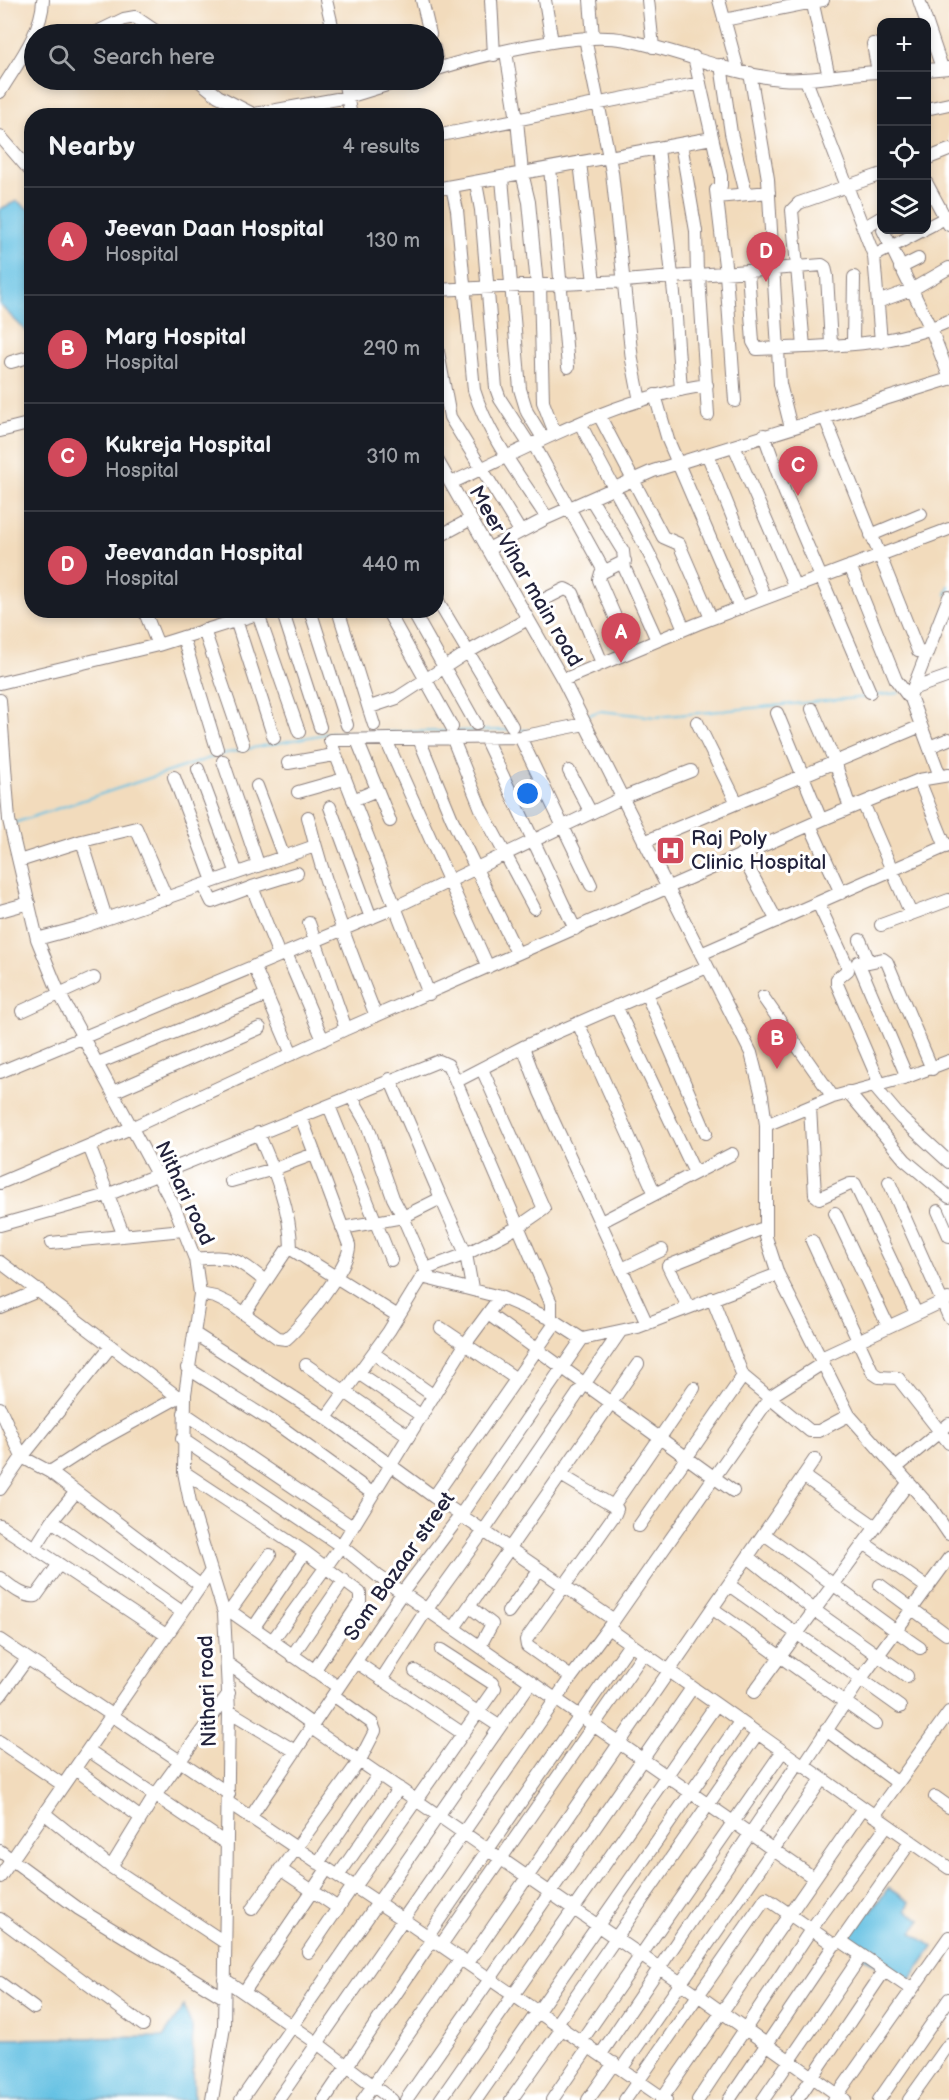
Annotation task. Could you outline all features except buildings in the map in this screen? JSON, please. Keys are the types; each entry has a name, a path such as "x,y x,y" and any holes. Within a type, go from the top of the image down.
{"street":[{"path":"39,24 43,0"},
{"path":"326,0 332,24"},
{"path":"422,0 428,24"},
{"path":"491,0 500,54 517,120 522,173 529,202 539,285 543,402 555,433"},
{"path":"545,0 552,42"},
{"path":"590,0 589,38 598,104 609,156 632,360 640,400"},
{"path":"648,0 653,47"},
{"path":"720,0 724,20 744,72 769,192 780,384 791,428"},
{"path":"919,0 946,68 931,70"},
{"path":"724,20 781,4 816,1 829,77"},
{"path":"112,24 135,16 146,24"},
{"path":"444,67 552,42 589,38 626,40 744,72 806,80 877,72"},
{"path":"873,44 877,60"},
{"path":"0,92 24,56"},
{"path":"694,57 721,176 721,186 716,190 726,274 735,400"},
{"path":"721,65 731,133 746,194"},
{"path":"806,80 874,256 880,301 880,342"},
{"path":"444,134 700,83"},
{"path":"210,90 237,108"},
{"path":"346,90 350,108"},
{"path":"287,108 348,97 371,90"},
{"path":"931,108 949,104"},
{"path":"0,136 24,164"},
{"path":"444,188 712,138"},
{"path":"681,144 696,231 708,416"},
{"path":"658,148 681,390"},
{"path":"931,157 949,150"},
{"path":"580,162 594,282"},
{"path":"550,168 568,367"},
{"path":"804,346 791,213 794,207 877,176"},
{"path":"502,178 520,389 535,442"},
{"path":"476,183 496,388 500,399 535,442 604,571"},
{"path":"452,187 457,210 474,390 479,406 508,458 547,519"},
{"path":"717,197 769,192"},
{"path":"931,193 948,220 931,227"},
{"path":"863,228 877,224"},
{"path":"488,549 520,531 634,480 764,435 949,378 931,329 886,234"},
{"path":"874,256 890,245 914,234"},
{"path":"900,268 918,259"},
{"path":"444,290 624,281 825,267 831,344"},
{"path":"880,301 911,290 949,268"},
{"path":"748,272 754,346 757,349 880,342 931,329 949,321"},
{"path":"853,342 854,277"},
{"path":"11,362 24,358"},
{"path":"451,483 508,458 535,442 599,415 656,395 706,385"},
{"path":"444,388 448,412 520,531"},
{"path":"656,395 663,428 740,608"},
{"path":"599,415 663,537 679,544 711,618"},
{"path":"825,418 918,651"},
{"path":"580,423 612,489 651,554 684,629"},
{"path":"0,431 24,425"},
{"path":"764,435 785,493 870,692"},
{"path":"734,446 795,587"},
{"path":"708,456 765,598"},
{"name":"Meer Vihar main road","path":"444,471 526,620 562,680 624,797 644,842 754,1062 766,1125 766,1237 778,1274 849,1414 932,1509 949,1534"},
{"path":"591,499 623,551 626,569 657,640"},
{"path":"871,535 921,514"},
{"path":"444,534 471,519"},
{"path":"562,680 711,618 949,529"},
{"path":"625,561 604,571 599,580 630,651"},
{"path":"0,1183 131,1128 346,1029 863,802 919,780 945,776 929,747 910,696 850,566"},
{"path":"544,599 565,589 573,593 602,663"},
{"path":"907,691 949,597"},
{"path":"444,612 512,726"},
{"path":"147,618 158,645"},
{"path":"0,683 158,645 244,618"},
{"path":"266,618 299,732"},
{"path":"285,618 320,727"},
{"path":"313,618 347,725"},
{"path":"341,618 374,725"},
{"path":"392,618 427,681 452,732 475,795 534,908"},
{"path":"417,618 476,724"},
{"path":"237,620 274,738"},
{"path":"370,707 397,698 446,669 468,652 526,620"},
{"path":"204,630 243,744"},
{"path":"183,637 217,749"},
{"path":"907,691 949,676"},
{"name":"Nithari road","path":"0,700 9,823 37,939 59,993 175,1208 195,1259 200,1294 195,1334 182,1395 184,1472 190,1502 211,1571 227,1612 229,1693 229,1799 221,2058 212,2100"},
{"path":"812,709 850,808"},
{"path":"777,713 805,775 816,823 841,892"},
{"path":"429,994 330,740 419,739 452,732 485,738 520,737 583,720"},
{"path":"697,722 736,803"},
{"path":"644,842 921,726"},
{"path":"520,737 591,885"},
{"path":"485,738 575,929"},
{"path":"419,739 452,819 518,953"},
{"path":"929,747 949,739"},
{"path":"357,740 390,821"},
{"path":"386,741 488,967"},
{"path":"288,763 334,755"},
{"path":"223,761 258,864"},
{"path":"198,769 236,871"},
{"path":"569,771 591,813"},
{"path":"0,1072 394,908 507,856 624,797 691,771"},
{"path":"174,777 209,884 212,902 297,873"},
{"path":"298,792 344,778"},
{"path":"701,954 947,846 919,780"},
{"path":"257,786 283,855"},
{"path":"353,800 377,790"},
{"path":"863,802 911,914"},
{"path":"330,807 371,918"},
{"path":"308,817 342,930 376,1016"},
{"path":"19,861 82,841 134,828 138,830 167,899"},
{"path":"82,841 106,918"},
{"path":"37,939 167,899 209,884 236,871 315,846"},
{"path":"741,855 777,921"},
{"path":"252,887 323,1040"},
{"path":"880,926 949,900"},
{"path":"0,911 29,903"},
{"path":"818,903 847,965 848,970 837,979 837,984 876,1084 901,1118 949,1162"},
{"path":"309,923 346,1029"},
{"path":"766,1125 848,1092 943,1067 887,962 883,959 869,962 860,940"},
{"path":"858,962 907,1077"},
{"path":"254,966 292,1054"},
{"path":"454,1077 461,1079 523,1047 707,967"},
{"path":"22,1011 94,978"},
{"path":"646,993 706,1133"},
{"path":"98,1063 267,995"},
{"path":"763,997 833,1097"},
{"path":"616,1006 694,1173"},
{"path":"578,1023 655,1194"},
{"path":"113,1092 260,1029"},
{"path":"523,1047 540,1092 647,1324"},
{"path":"0,1226 107,1195 258,1133 301,1118 390,1079 439,1061 448,1065 551,1303 553,1321 537,1349 434,1497"},
{"path":"326,1418 398,1316 418,1280 427,1273 518,1227 542,1211 543,1206 482,1069"},
{"path":"390,1079 466,1254 472,1288"},
{"path":"848,1092 905,1160 949,1197"},
{"path":"351,1096 367,1124 393,1198 427,1273 500,1297 553,1321 582,1339 647,1324 778,1274"},
{"path":"329,1106 391,1260"},
{"path":"810,1107 815,1195 819,1198 850,1184 855,1184 916,1313"},
{"path":"200,1294 221,1299 278,1338 286,1340 336,1277 350,1251 301,1118"},
{"path":"258,1133 273,1169 290,1223 291,1249"},
{"path":"89,1146 124,1236"},
{"path":"231,1181 314,1154"},
{"path":"601,1222 732,1154"},
{"path":"889,1182 945,1300 949,1317"},
{"path":"342,1228 403,1217 441,1198"},
{"path":"938,1211 949,1236"},
{"path":"835,1213 888,1326"},
{"path":"688,1307 668,1266 766,1227"},
{"path":"51,1243 183,1230"},
{"path":"812,1241 874,1375 898,1378 944,1427 949,1443"},
{"path":"291,1249 398,1316"},
{"path":"244,1314 286,1251 291,1249"},
{"path":"622,1269 662,1250"},
{"path":"195,1259 223,1256 237,1259 265,1281"},
{"path":"0,1262 111,1346 182,1395 95,1443 50,1472"},
{"path":"0,1307 39,1290"},
{"path":"272,1641 341,1546 351,1526 466,1343 500,1297"},
{"path":"712,1298 743,1376 771,1396 807,1429 814,1432 849,1414"},
{"path":"278,2100 571,1677 611,1624 771,1396 822,1360 858,1340 945,1300"},
{"path":"488,1314 733,1491"},
{"path":"441,1328 516,1378"},
{"path":"381,1680 427,1609 483,1532 620,1332"},
{"path":"195,1334 326,1418 391,1464 460,1516 564,1587 611,1624 630,1644 949,1868"},
{"name":"Som Bazaar street","path":"250,1818 402,1593 460,1516 582,1339"},
{"path":"0,1489 22,1457 111,1346"},
{"path":"373,1353 434,1395"},
{"path":"454,1628 638,1364"},
{"path":"306,1365 409,1436"},
{"path":"187,1368 281,1427 372,1493"},
{"path":"358,1373 422,1416"},
{"path":"639,1526 743,1376"},
{"path":"614,1506 694,1388"},
{"path":"0,1408 22,1457 50,1472 200,1585"},
{"path":"184,1413 351,1526"},
{"path":"896,1468 944,1427"},
{"path":"183,1439 341,1546 402,1593 621,1742 813,1878"},
{"path":"363,2100 526,1878 815,1459"},
{"path":"184,1472 327,1567 360,1593 360,1602 314,1671"},
{"path":"561,1475 617,1509 526,1643 571,1677"},
{"path":"803,1476 876,1527"},
{"path":"754,1692 909,1482"},
{"path":"35,1548 52,1521 75,1493"},
{"path":"52,1521 182,1612"},
{"path":"0,1525 166,1635"},
{"path":"764,1534 834,1582 920,1648"},
{"path":"864,1543 928,1588"},
{"path":"254,1627 305,1552"},
{"path":"252,1909 360,1760 375,1731 374,1726 314,1671 254,1627 227,1612 270,1555"},
{"path":"748,1557 814,1610 907,1676"},
{"path":"601,2054 800,1764 949,1558"},
{"path":"0,1578 31,1597 36,1596 59,1564"},
{"path":"508,1612 539,1570"},
{"path":"0,1877 211,1571"},
{"path":"292,1656 344,1580"},
{"path":"729,1585 900,1707"},
{"path":"880,1585 946,1634"},
{"path":"470,1607 492,1624 480,1646"},
{"path":"712,1610 876,1724"},
{"path":"0,1640 180,1761 250,1818 560,2025 663,2099 720,2012 863,1808"},
{"path":"324,2100 434,1940 486,1851 630,1644"},
{"path":"308,1952 493,1691 494,1685 441,1650"},
{"path":"434,1940 500,1860 644,1654"},
{"path":"0,1696 27,1659"},
{"path":"356,1662 462,1733"},
{"path":"227,1663 436,1816 659,1967 839,2098 911,1989 949,1937"},
{"path":"415,1671 499,1726"},
{"path":"241,2100 531,1682"},
{"path":"406,2100 692,1688"},
{"path":"111,1867 154,1797 229,1693"},
{"path":"440,2100 716,1705"},
{"path":"229,1711 295,1751"},
{"path":"874,1816 949,1712"},
{"path":"476,2100 740,1722"},
{"path":"826,1730 898,1783"},
{"path":"511,2100 616,1939 757,1734"},
{"path":"0,1742 63,1785"},
{"path":"88,1750 154,1797 227,1844"},
{"path":"552,2100 585,2043 641,1956 782,1752"},
{"path":"75,1768 141,1818"},
{"path":"244,1992 313,1891 323,1866 379,1774"},
{"path":"588,2100 618,2066 681,1983 822,1779"},
{"path":"338,1876 399,1788"},
{"path":"935,1797 949,1807"},
{"path":"44,1813 111,1867 224,1942"},
{"path":"698,2100 812,1928 887,1825"},
{"path":"729,2100 911,1841"},
{"path":"0,1851 79,1909 223,1997"},
{"path":"280,1869 338,1908"},
{"path":"625,2100 766,1898 911,1989"},
{"path":"0,1919 143,2025"},
{"path":"763,2100 861,1956"},
{"path":"797,2100 884,1971"},
{"path":"224,1979 317,2043 392,2100"},
{"path":"0,1983 34,2008"},
{"path":"879,2100 949,1999"},
{"path":"909,2100 949,2043"}],"water":[{"path":"17,201 24,206 24,329 0,305 0,209"},
{"path":"888,1888 910,1902 906,1910 921,1920 912,1932 933,1947 906,1986 842,1942 866,1907 872,1911"},
{"path":"184,2006 192,2027 194,2100 0,2100 0,2039 163,2037"}],"waterway":[{"path":"946,595 949,586"},
{"path":"872,696 899,693"},
{"path":"586,716 600,711 656,717 867,697"},
{"path":"454,731 508,730"},
{"path":"514,730 529,730"},
{"path":"14,823 222,754 330,733 448,731"}],"place":[{"name":"Jeevandan Hospital","path":"766,282"},
{"name":"Kukreja Hospital","path":"798,496"},
{"name":"Jeevan Daan Hospital","path":"621,663"},
{"name":"Raj Poly Clinic Hospital","path":"670,850"},
{"name":"Marg Hospital","path":"777,1069"}]}
